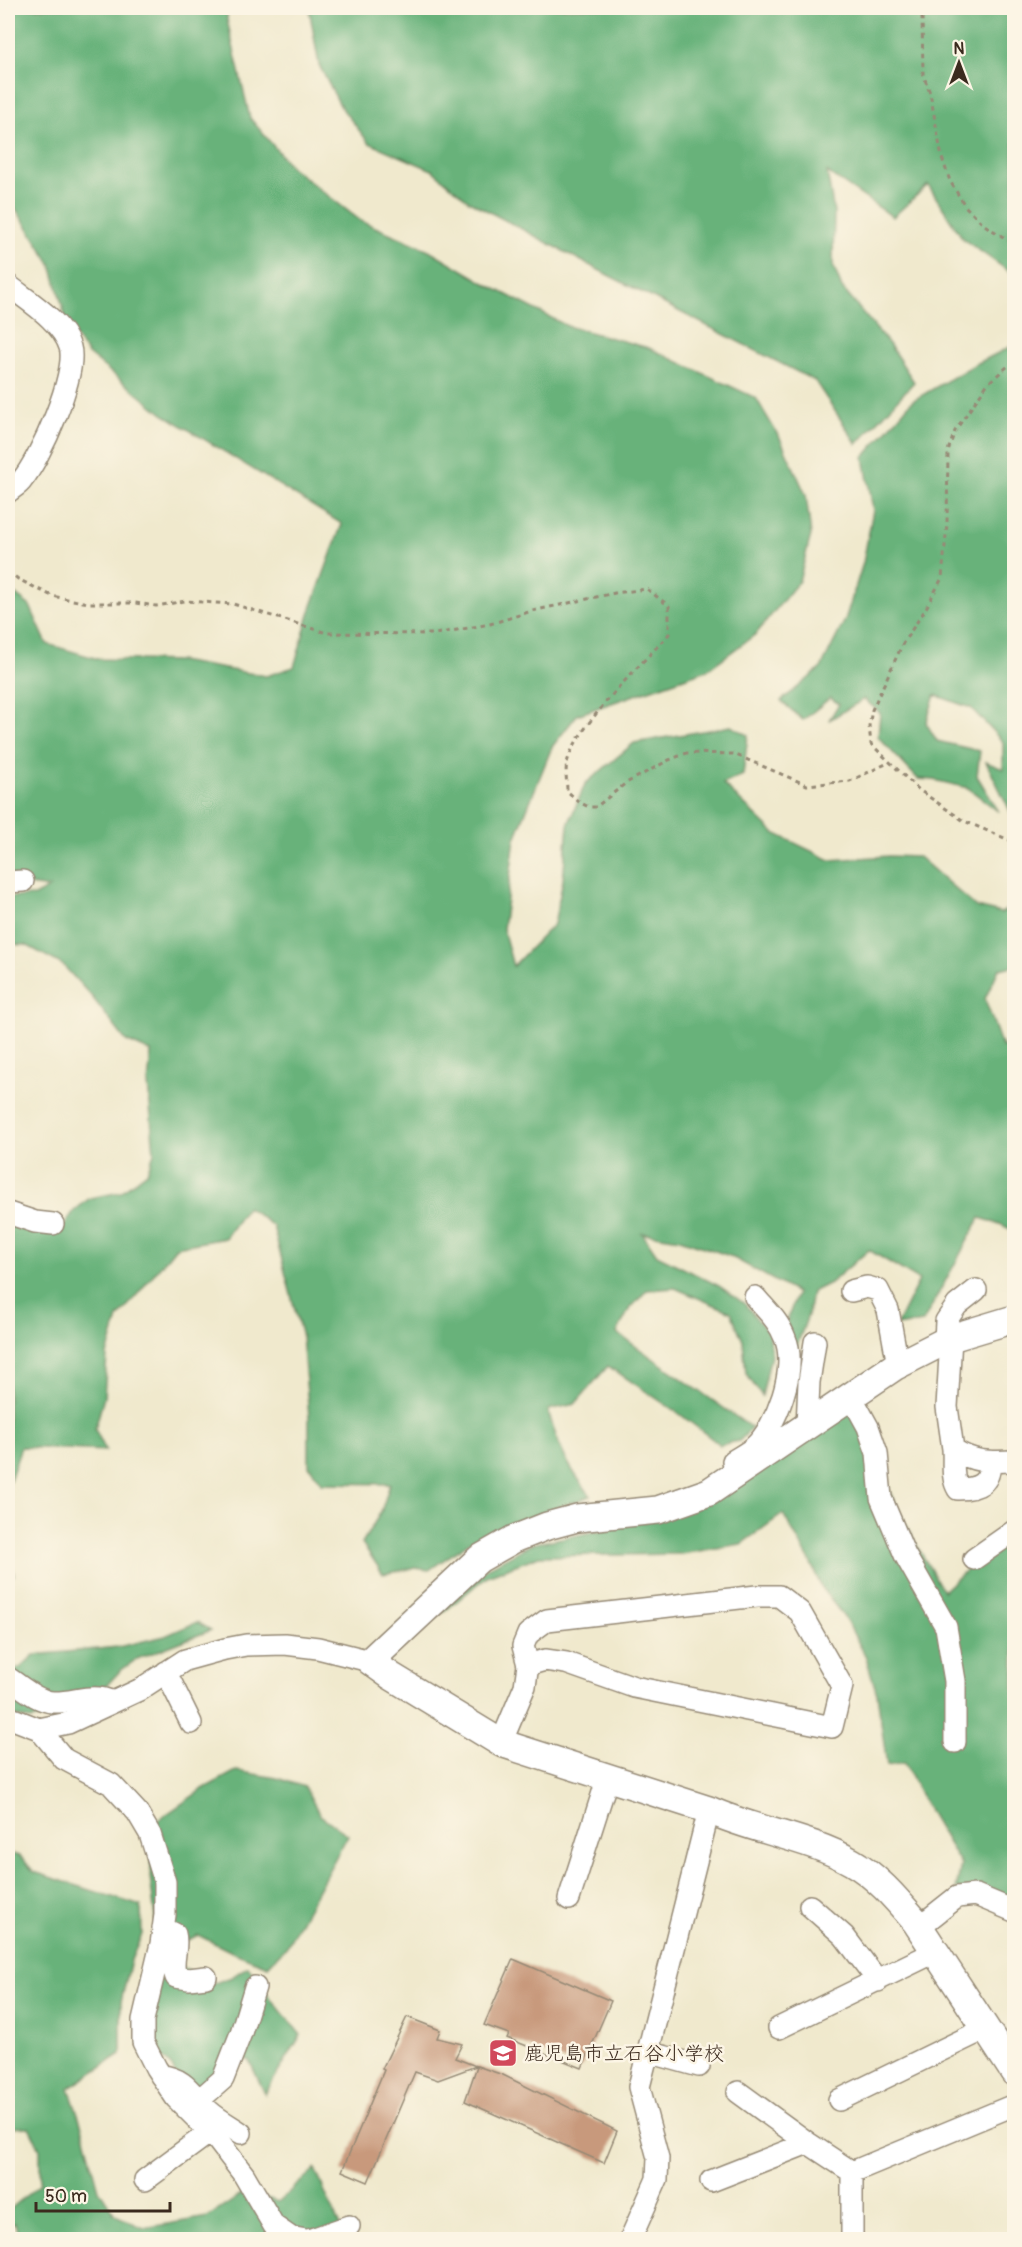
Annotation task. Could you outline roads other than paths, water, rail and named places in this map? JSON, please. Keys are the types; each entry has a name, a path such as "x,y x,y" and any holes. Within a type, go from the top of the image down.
{"street":[{"path":"8,285 54,321 70,347 68,383 48,435 22,480 8,492"},
{"path":"8,1213 35,1222 53,1224"},
{"path":"851,1291 867,1287 878,1290 888,1310 898,1365"},
{"path":"976,1290 957,1305 946,1321 947,1407 955,1468 953,1481 958,1489 972,1489 985,1481 990,1473 990,1462"},
{"path":"702,1494 709,1476 753,1448 772,1423 785,1391 789,1352 786,1338 776,1320 755,1297"},
{"path":"370,1661 479,1559 514,1539 547,1526 577,1518 658,1510 710,1492 898,1365 948,1340 1014,1319"},
{"path":"807,1426 809,1382 815,1342"},
{"path":"852,1396 868,1427 877,1453 881,1498 905,1555 946,1627 955,1681 955,1742"},
{"path":"952,1449 968,1459 990,1462 1014,1461"},
{"path":"974,1559 1014,1531"},
{"path":"501,1743 525,1686 528,1665 523,1646 528,1634 547,1620 757,1596 779,1596 800,1612 842,1686 832,1727 634,1687 566,1662 545,1660 528,1665"},
{"path":"39,1729 68,1724 139,1690 185,1660 225,1649 246,1645 285,1644 318,1648 370,1661 501,1743 830,1851 854,1863 897,1899 919,1927 1014,2072"},
{"path":"166,1672 191,1723"},
{"path":"8,1678 35,1696 53,1702 103,1697 113,1702"},
{"path":"8,1717 39,1729 64,1759 111,1784 137,1812 150,1834 165,1882 163,1929 143,2020 143,2042 160,2076 176,2098 210,2132 244,2175 274,2226 290,2237 308,2240 349,2226"},
{"path":"569,1899 608,1777"},
{"path":"630,2240 657,2179 658,2158 639,2087 709,1810"},
{"path":"919,1927 957,1898 976,1895 1014,1911"},
{"path":"810,1906 844,1936 878,1981"},
{"path":"163,1929 175,1934 177,1941 172,1969 176,1977 189,1979 206,1977"},
{"path":"779,2028 935,1952"},
{"path":"199,2100 223,2079 241,2033 255,1987"},
{"path":"838,2100 985,2029"},
{"path":"648,2052 699,2066"},
{"path":"160,2076 173,2076 210,2112 241,2133"},
{"path":"738,2091 808,2143 852,2172"},
{"path":"852,2172 1014,2105"},
{"path":"145,2180 210,2132"},
{"path":"711,2181 808,2143"},
{"path":"852,2172 852,2240"}],"place":[{"name":"鹿児島市立石谷小学校","path":"503,2053"}]}
